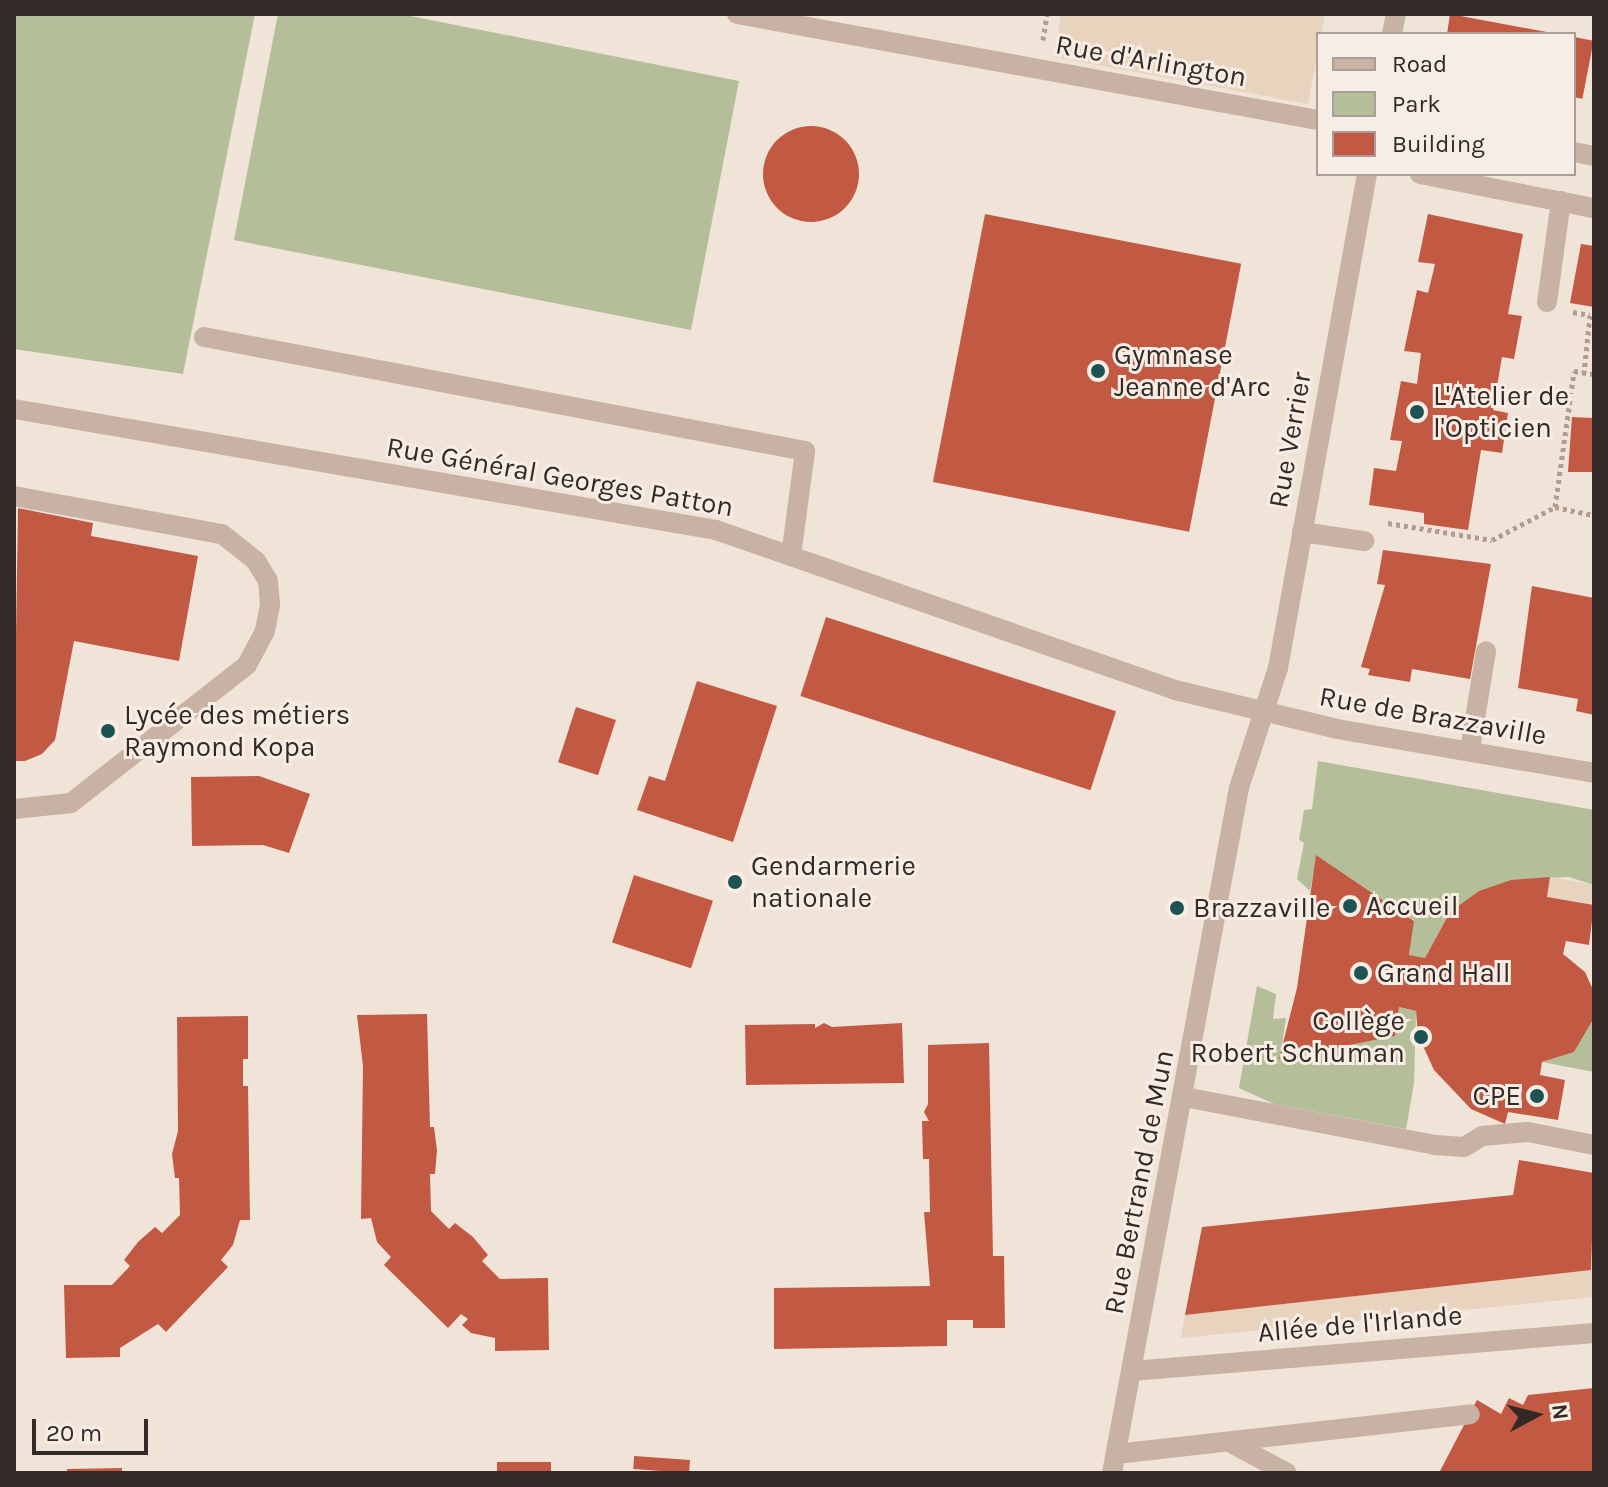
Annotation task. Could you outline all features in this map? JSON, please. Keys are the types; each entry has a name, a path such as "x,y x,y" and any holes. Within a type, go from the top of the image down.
{"street":[{"name":"Rue d'Arlington","path":"737,14 1316,120"},
{"name":"Rue Verrier","path":"1263,715 1278,668 1367,176"},
{"path":"1430,176 1594,208"},
{"path":"1547,302 1561,201"},
{"path":"204,337 805,451 791,556"},
{"name":"Rue Général Georges Patton","path":"14,409 716,530 1175,690 1263,715"},
{"path":"14,496 222,534 256,561 268,581 270,605 265,631 247,665 71,803 14,809"},
{"path":"1302,532 1364,541"},
{"path":"1470,749 1486,651"},
{"name":"Rue de Brazzaville","path":"1263,715 1594,773"},
{"name":"Rue Bertrand de Mun","path":"1114,1464 1239,788 1263,715"},
{"path":"1184,1097 1435,1145 1464,1147 1482,1136 1528,1132 1594,1145"},
{"name":"Allée de l'Irlande","path":"1132,1371 1594,1333"},
{"path":"1114,1464 1233,1444 1470,1414"},
{"path":"1233,1444 1287,1473"}],"path":[{"path":"1570,303 1573,312 1590,315 1584,373"},
{"path":"1555,507 1574,371 1594,374"},
{"path":"1375,521 1492,540 1555,507 1594,515"}],"green space":[{"path":"14,14 255,14 183,374 14,349"},
{"path":"278,14 400,14 739,81 691,330 234,240"},
{"path":"1318,761 1594,810 1594,885 1569,877 1511,880 1450,912 1425,958 1409,955 1414,920 1317,856 1310,891 1297,879 1304,843 1299,840 1304,810 1312,809"},
{"path":"1257,986 1276,994 1273,1019 1286,1018 1280,1059 1394,1036 1399,1007 1416,1011 1414,1083 1406,1129 1274,1104 1239,1088"},
{"path":"1594,1018 1594,1072 1542,1062 1574,1052"}],"shaded area":[{"path":"1061,14 1325,14 1322,32 1316,32 1316,62 1308,104 1054,57"},
{"path":"1550,877 1594,885 1591,905 1547,897"},
{"path":"1594,1252 1594,1297 1181,1338 1185,1315 1590,1270"}],"building":[{"path":"1450,14 1547,32 1447,32"},
{"path":"1576,37 1594,41 1582,99 1576,97"},
{"path":"811,126 829,130 845,140 855,156 859,174 855,192 845,208 829,218 811,222 793,218 777,208 767,192 763,174 767,156 777,140 793,130"},
{"name":"Gymnase Jeanne d'Arc","path":"985,214 1241,264 1189,532 933,482"},
{"path":"1428,214 1523,234 1508,314 1522,316 1514,359 1502,357 1493,410 1508,413 1502,453 1481,450 1468,530 1424,524 1424,513 1369,505 1374,468 1396,471 1402,441 1390,440 1401,381 1417,384 1421,353 1404,351 1417,290 1428,293 1435,264 1418,262"},
{"path":"1581,244 1594,246 1594,307 1570,303"},
{"path":"1572,417 1594,418 1594,472 1568,472"},
{"path":"18,508 93,523 91,536 198,556 179,661 74,641 55,740 42,754 25,761 14,761"},
{"path":"1383,550 1491,564 1470,679 1412,669 1410,682 1368,675 1370,669 1361,667 1385,585 1377,584"},
{"path":"1532,586 1594,598 1594,715 1576,711 1578,699 1518,688"},
{"path":"826,617 1116,711 1090,790 800,696"},
{"path":"697,681 777,706 733,842 637,810 649,776 665,781"},
{"path":"576,707 616,720 598,775 558,762"},
{"path":"259,776 310,794 289,853 263,845 192,846 191,777"},
{"path":"1316,855 1414,921 1409,955 1425,958 1450,912 1479,891 1511,880 1550,877 1547,897 1594,905 1589,945 1566,941 1563,954 1585,972 1594,992 1594,1018 1574,1052 1542,1062 1540,1075 1565,1080 1558,1120 1508,1112 1505,1124 1471,1109 1434,1070 1418,1035 1416,1011 1399,1007 1395,1036 1279,1059 1297,988"},
{"path":"634,875 713,901 691,968 612,943"},
{"path":"427,1014 430,1127 434,1127 437,1150 435,1174 430,1174 431,1211 449,1229 455,1223 473,1237 488,1255 482,1261 500,1279 548,1278 549,1350 495,1351 495,1338 471,1333 462,1325 468,1319 461,1314 448,1328 384,1265 391,1257 377,1242 371,1218 361,1219 363,1066 357,1015"},
{"path":"248,1016 248,1059 243,1059 243,1086 248,1086 250,1220 240,1220 233,1245 221,1260 228,1267 166,1332 158,1324 120,1348 120,1357 66,1358 64,1285 112,1285 130,1266 124,1260 138,1242 155,1227 162,1233 180,1215 179,1178 175,1178 172,1154 178,1131 177,1017"},
{"path":"824,1023 832,1027 902,1023 904,1083 746,1085 745,1025 815,1024 815,1028"},
{"path":"989,1043 993,1256 1004,1256 1005,1328 973,1328 973,1320 947,1320 947,1346 774,1349 774,1288 930,1286 924,1212 930,1212 929,1159 923,1159 922,1121 929,1121 924,1112 928,1104 928,1045"},
{"path":"1519,1160 1594,1173 1591,1270 1185,1315 1202,1227 1513,1195"},
{"path":"1594,1388 1594,1473 1439,1473 1477,1400 1501,1414 1509,1398 1523,1405 1528,1395"},
{"path":"634,1456 690,1460 689,1473 633,1469"},
{"path":"497,1462 551,1462 551,1473 497,1473"},
{"path":"122,1468 122,1473 67,1473 67,1469"}],"place":[{"name":"Gymnase Jeanne d'Arc","path":"1098,371"},
{"name":"L'Atelier de l'Opticien","path":"1417,412"},
{"name":"Lycée des métiers Raymond Kopa","path":"108,731"},
{"name":"Gendarmerie nationale","path":"735,882"},
{"name":"Accueil","path":"1350,906"},
{"name":"Brazzaville","path":"1177,908"},
{"name":"Grand Hall","path":"1361,973"},
{"name":"Collège Robert Schuman","path":"1421,1037"},
{"name":"CPE","path":"1537,1096"}]}
